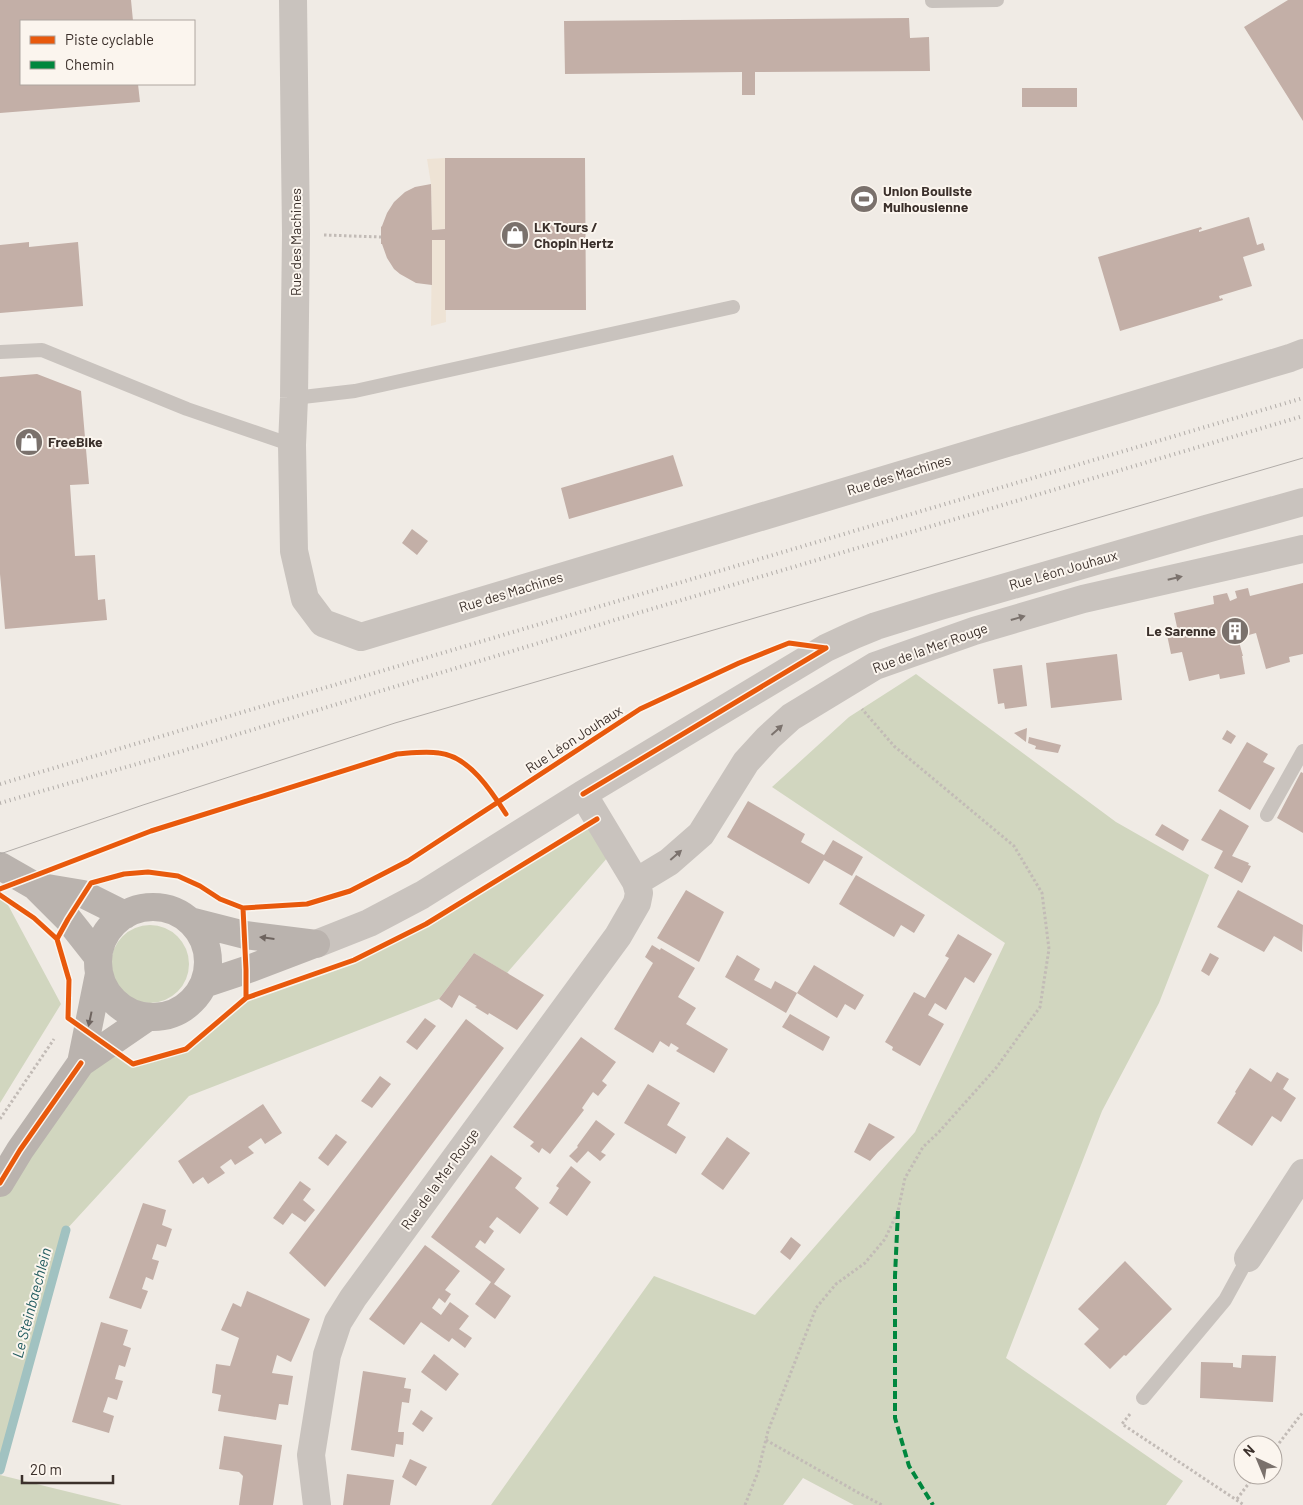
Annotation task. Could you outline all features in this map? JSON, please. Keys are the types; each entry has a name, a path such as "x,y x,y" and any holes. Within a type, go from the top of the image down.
{"street":[{"name":"Rue des Machines","path":"293,0 296,234 292,445 294,552 305,599 323,623 361,637 1303,353"},
{"name":"Rue Léon Jouhaux","path":"204,984 369,923 422,895 583,794 826,648 862,632 937,607 1303,502"},
{"name":"Rue de la Mer Rouge","path":"317,1505 311,1455 327,1355 338,1322 353,1298 618,936 637,903 639,893 636,882 668,862 701,834 746,762 768,738 791,717 875,666 974,631 1083,599 1303,549"},
{"path":"583,794 636,882"},
{"path":"0,866 35,886 68,919 99,966 105,990 116,1004 131,1013 148,1017 165,1016 181,1010 195,999 204,984 208,967 207,950 201,934 190,920 175,911 159,907 141,908 125,915 112,925 102,940 99,966 78,1024 81,1063"},
{"path":"35,886 83,894 125,915"},
{"name":"Rue Léon Jouhaux","path":"190,920 245,935 316,944"},
{"path":"0,1183 20,1150 81,1063 148,1017"},
{"path":"1248,1258 1303,1173"}],"lane":[{"path":"932,1 997,0"},
{"path":"294,398 355,391 733,308"},
{"path":"0,352 42,350 187,409 292,445"},
{"path":"1267,815 1303,750"},
{"path":"1143,1398 1225,1300 1248,1258"}],"path":[{"path":"296,234 381,236"},
{"path":"745,1505 758,1472 766,1440 816,1308 836,1284 864,1263 885,1240 898,1211 905,1178 923,1147 938,1134 996,1068 1040,1007 1049,948 1042,893 1014,846 894,746 842,686"},
{"path":"0,1119 78,1024"},
{"path":"1143,1398 1122,1424 1244,1505"},
{"path":"1283,1438 1303,1412"},
{"path":"766,1440 882,1505"},
{"path":"1237,1499 1248,1485"}],"green space":[{"path":"916,674 1116,822 1209,875 1159,1003 1102,1111 1006,1358 1183,1481 1166,1505 854,1505 803,1478 783,1505 491,1505 654,1276 755,1315 915,1132 1005,943 772,787 849,717"},
{"path":"597,819 615,849 507,973 474,953 439,999 189,1096 66,1230 0,1470 0,1183 107,1045 133,1064 186,1049 246,998 354,960 426,924"},
{"path":"0,890 61,1004 0,1103"},
{"path":"150,925 165,928 177,937 186,949 189,964 186,979 177,991 165,1000 150,1003 135,1000 123,991 114,979 111,964 114,949 123,937 135,928"},
{"path":"0,1475 122,1505 0,1505"}],"shaded area":[{"path":"445,158 445,229 432,230 431,184 427,159"},
{"path":"432,240 445,240 446,322 431,326"}],"building":[{"path":"0,0 131,0 133,20 20,20 20,85 138,85 140,102 0,113"},
{"path":"1288,0 1303,0 1303,121 1244,27"},
{"path":"909,18 910,38 929,37 930,71 755,72 755,95 742,95 742,72 565,74 564,21"},
{"path":"1022,88 1077,88 1077,107 1022,107"},
{"name":"LK Tours / Chopin Hertz","path":"445,158 585,158 586,310 445,310 445,240 432,240 432,285 416,283 394,269 381,244 381,227 387,213 394,202 405,192 415,187 431,184 432,230 445,229"},
{"path":"1249,217 1257,245 1263,243 1265,250 1243,257 1252,286 1219,296 1223,300 1120,331 1098,257 1201,227 1202,229 1199,232"},
{"path":"29,242 29,247 78,242 83,306 0,313 0,245"},
{"path":"37,374 81,391 89,484 70,485 75,556 95,555 98,600 105,599 107,620 5,629 0,574 0,377"},
{"path":"673,455 683,486 569,519 561,488"},
{"path":"412,529 428,541 417,555 402,543"},
{"name":"Le Sarenne","path":"1303,583 1303,654 1289,657 1290,662 1266,669 1256,633 1238,638 1245,674 1220,679 1219,674 1189,681 1182,652 1171,654 1166,630 1177,627 1174,613 1214,604 1213,596 1227,593 1230,601 1237,598 1235,591 1248,588 1250,596"},
{"path":"1117,654 1122,700 1051,708 1046,663"},
{"path":"1022,665 1027,706 1005,709 1004,703 998,704 993,669"},
{"path":"1027,728 1026,742 1014,733"},
{"path":"1227,730 1236,736 1231,744 1222,739"},
{"path":"1029,737 1061,745 1058,753 1035,749 1036,746 1028,743"},
{"path":"1247,742 1268,754 1263,762 1275,768 1250,810 1218,791"},
{"path":"1301,772 1303,773 1303,833 1277,818"},
{"path":"748,801 805,834 801,842 824,855 833,840 863,857 852,876 824,860 809,884 727,837"},
{"path":"1220,809 1249,826 1232,856 1249,863 1248,865 1251,866 1242,883 1214,868 1223,851 1201,840"},
{"path":"1162,824 1189,840 1183,851 1155,835"},
{"path":"856,875 925,915 914,933 901,925 894,937 839,904"},
{"path":"686,890 724,912 699,962 657,938"},
{"path":"1238,890 1303,925 1302,952 1274,936 1264,952 1217,927"},
{"path":"958,934 992,954 974,983 965,977 946,1010 935,1003 928,1015 944,1024 920,1066 892,1050 893,1047 885,1042 914,992 925,998 949,958 945,956"},
{"path":"652,945 660,950 661,948 695,968 678,997 696,1008 686,1024 728,1049 714,1073 676,1051 679,1048 671,1043 669,1047 660,1041 653,1053 614,1029 653,963 645,957"},
{"path":"474,953 544,995 517,1030 489,1013 488,1015 459,995 452,1008 439,999"},
{"path":"1210,953 1219,958 1209,976 1201,971"},
{"path":"737,955 760,969 754,980 771,989 775,981 797,993 786,1013 725,977"},
{"path":"814,965 864,995 855,1010 845,1004 837,1018 797,993"},
{"path":"790,1014 830,1037 823,1051 782,1027"},
{"path":"425,1018 436,1026 417,1050 406,1042"},
{"path":"466,1019 504,1048 325,1287 289,1253"},
{"path":"581,1037 616,1062 602,1081 607,1085 598,1096 593,1092 582,1108 584,1110 550,1154 542,1148 539,1153 530,1146 534,1142 513,1127"},
{"path":"1250,1068 1271,1082 1277,1072 1289,1079 1283,1089 1296,1098 1281,1122 1272,1116 1252,1146 1217,1123"},
{"path":"380,1076 391,1084 372,1108 361,1101"},
{"path":"648,1084 680,1103 667,1125 686,1137 676,1154 624,1123"},
{"path":"263,1104 282,1133 265,1144 261,1138 248,1147 254,1153 235,1165 231,1159 220,1167 225,1173 208,1184 203,1177 193,1184 178,1161"},
{"path":"596,1120 615,1134 601,1152 606,1155 600,1161 588,1151 577,1163 569,1156 578,1147"},
{"path":"869,1123 895,1137 870,1161 854,1152"},
{"path":"336,1134 347,1142 328,1166 318,1158"},
{"path":"727,1137 750,1153 723,1190 701,1174"},
{"path":"491,1155 522,1178 515,1188 539,1208 520,1234 497,1217 489,1227 494,1231 485,1244 480,1240 475,1247 505,1269 494,1284 511,1296 495,1319 475,1304 491,1282 431,1237"},
{"path":"571,1166 591,1182 567,1216 549,1203 559,1188 556,1186"},
{"path":"300,1181 311,1189 303,1200 315,1210 305,1222 292,1213 283,1225 273,1218"},
{"path":"143,1203 166,1210 162,1225 172,1229 166,1247 157,1244 152,1259 159,1261 153,1280 146,1277 142,1289 148,1291 141,1309 109,1298"},
{"path":"791,1237 801,1245 790,1260 780,1252"},
{"path":"425,1245 460,1271 445,1290 451,1294 445,1303 439,1298 432,1308 441,1315 450,1302 469,1316 459,1329 472,1338 465,1348 452,1338 449,1342 421,1322 404,1345 369,1319"},
{"path":"1125,1261 1172,1309 1126,1356 1124,1355 1110,1369 1084,1344 1099,1329 1078,1309"},
{"path":"247,1291 310,1319 291,1362 277,1355 272,1373 293,1376 288,1405 279,1404 276,1420 218,1411 221,1395 212,1393 216,1364 230,1366 239,1338 221,1330 233,1303 241,1307"},
{"path":"101,1322 128,1330 123,1345 131,1348 125,1367 119,1365 115,1379 123,1381 117,1400 108,1397 103,1412 114,1416 109,1433 72,1422"},
{"path":"434,1354 459,1374 446,1391 421,1372"},
{"path":"1242,1355 1276,1356 1273,1402 1200,1398 1201,1362 1233,1363 1233,1367 1241,1368"},
{"path":"363,1371 406,1378 404,1388 411,1389 409,1403 402,1402 398,1432 404,1432 403,1445 396,1444 394,1457 351,1450"},
{"path":"421,1410 433,1418 423,1432 412,1424"},
{"path":"224,1436 282,1445 273,1505 239,1505 243,1476 239,1472 219,1469"},
{"path":"410,1459 427,1467 416,1486 402,1477"},
{"path":"347,1474 394,1480 390,1505 343,1505"}],"waterway":[{"name":"Le Steinbaechlein","path":"0,1470 66,1230"}],"tram line":[{"path":"0,854 395,723 1303,458"}],"railway":[{"path":"0,784 1303,398"},
{"path":"0,803 179,752 638,613 1303,416"}],"marked path":[{"path":"898,1211 895,1276 895,1418 909,1466 933,1505"}],"cycle path":[{"path":"57,939 91,883 124,874 148,872 178,876 200,886 220,899 243,908 307,904 350,891 408,861 640,709 739,663 789,643 826,648"},
{"path":"583,794 826,648"},
{"path":"0,889 151,831 397,754 434,752 460,761 479,776 506,814"},
{"path":"0,895 34,918 57,939 69,980 68,1018 133,1064 186,1049 246,998 354,960 426,924 597,819"},
{"path":"243,908 246,998"},
{"path":"0,1183 20,1150 81,1063"}],"place":[{"name":"Union Bouliste Mulhousienne","path":"864,199"},
{"name":"LK Tours / Chopin Hertz","path":"515,235"},
{"name":"FreeBike","path":"29,442"},
{"name":"Le Sarenne","path":"1235,631"}]}
